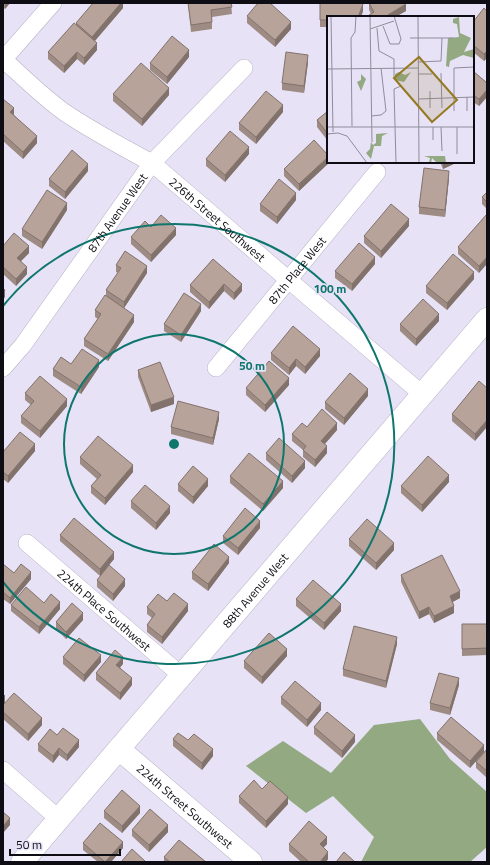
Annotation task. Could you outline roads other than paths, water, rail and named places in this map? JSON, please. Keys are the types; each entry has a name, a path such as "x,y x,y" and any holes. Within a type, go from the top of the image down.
{"street":[{"path":"3,59 53,3"},
{"name":"226th Street Southwest","path":"3,59 44,97 64,112 112,142 152,163 422,394"},
{"name":"87th Avenue West","path":"3,368 23,345 152,163 244,68"},
{"name":"87th Place West","path":"216,368 377,172"},
{"name":"88th Avenue West","path":"26,861 59,819 487,319"},
{"name":"224th Place Southwest","path":"27,543 182,676"},
{"name":"224th Street Southwest","path":"119,749 251,862"},
{"path":"3,770 59,819"}]}
